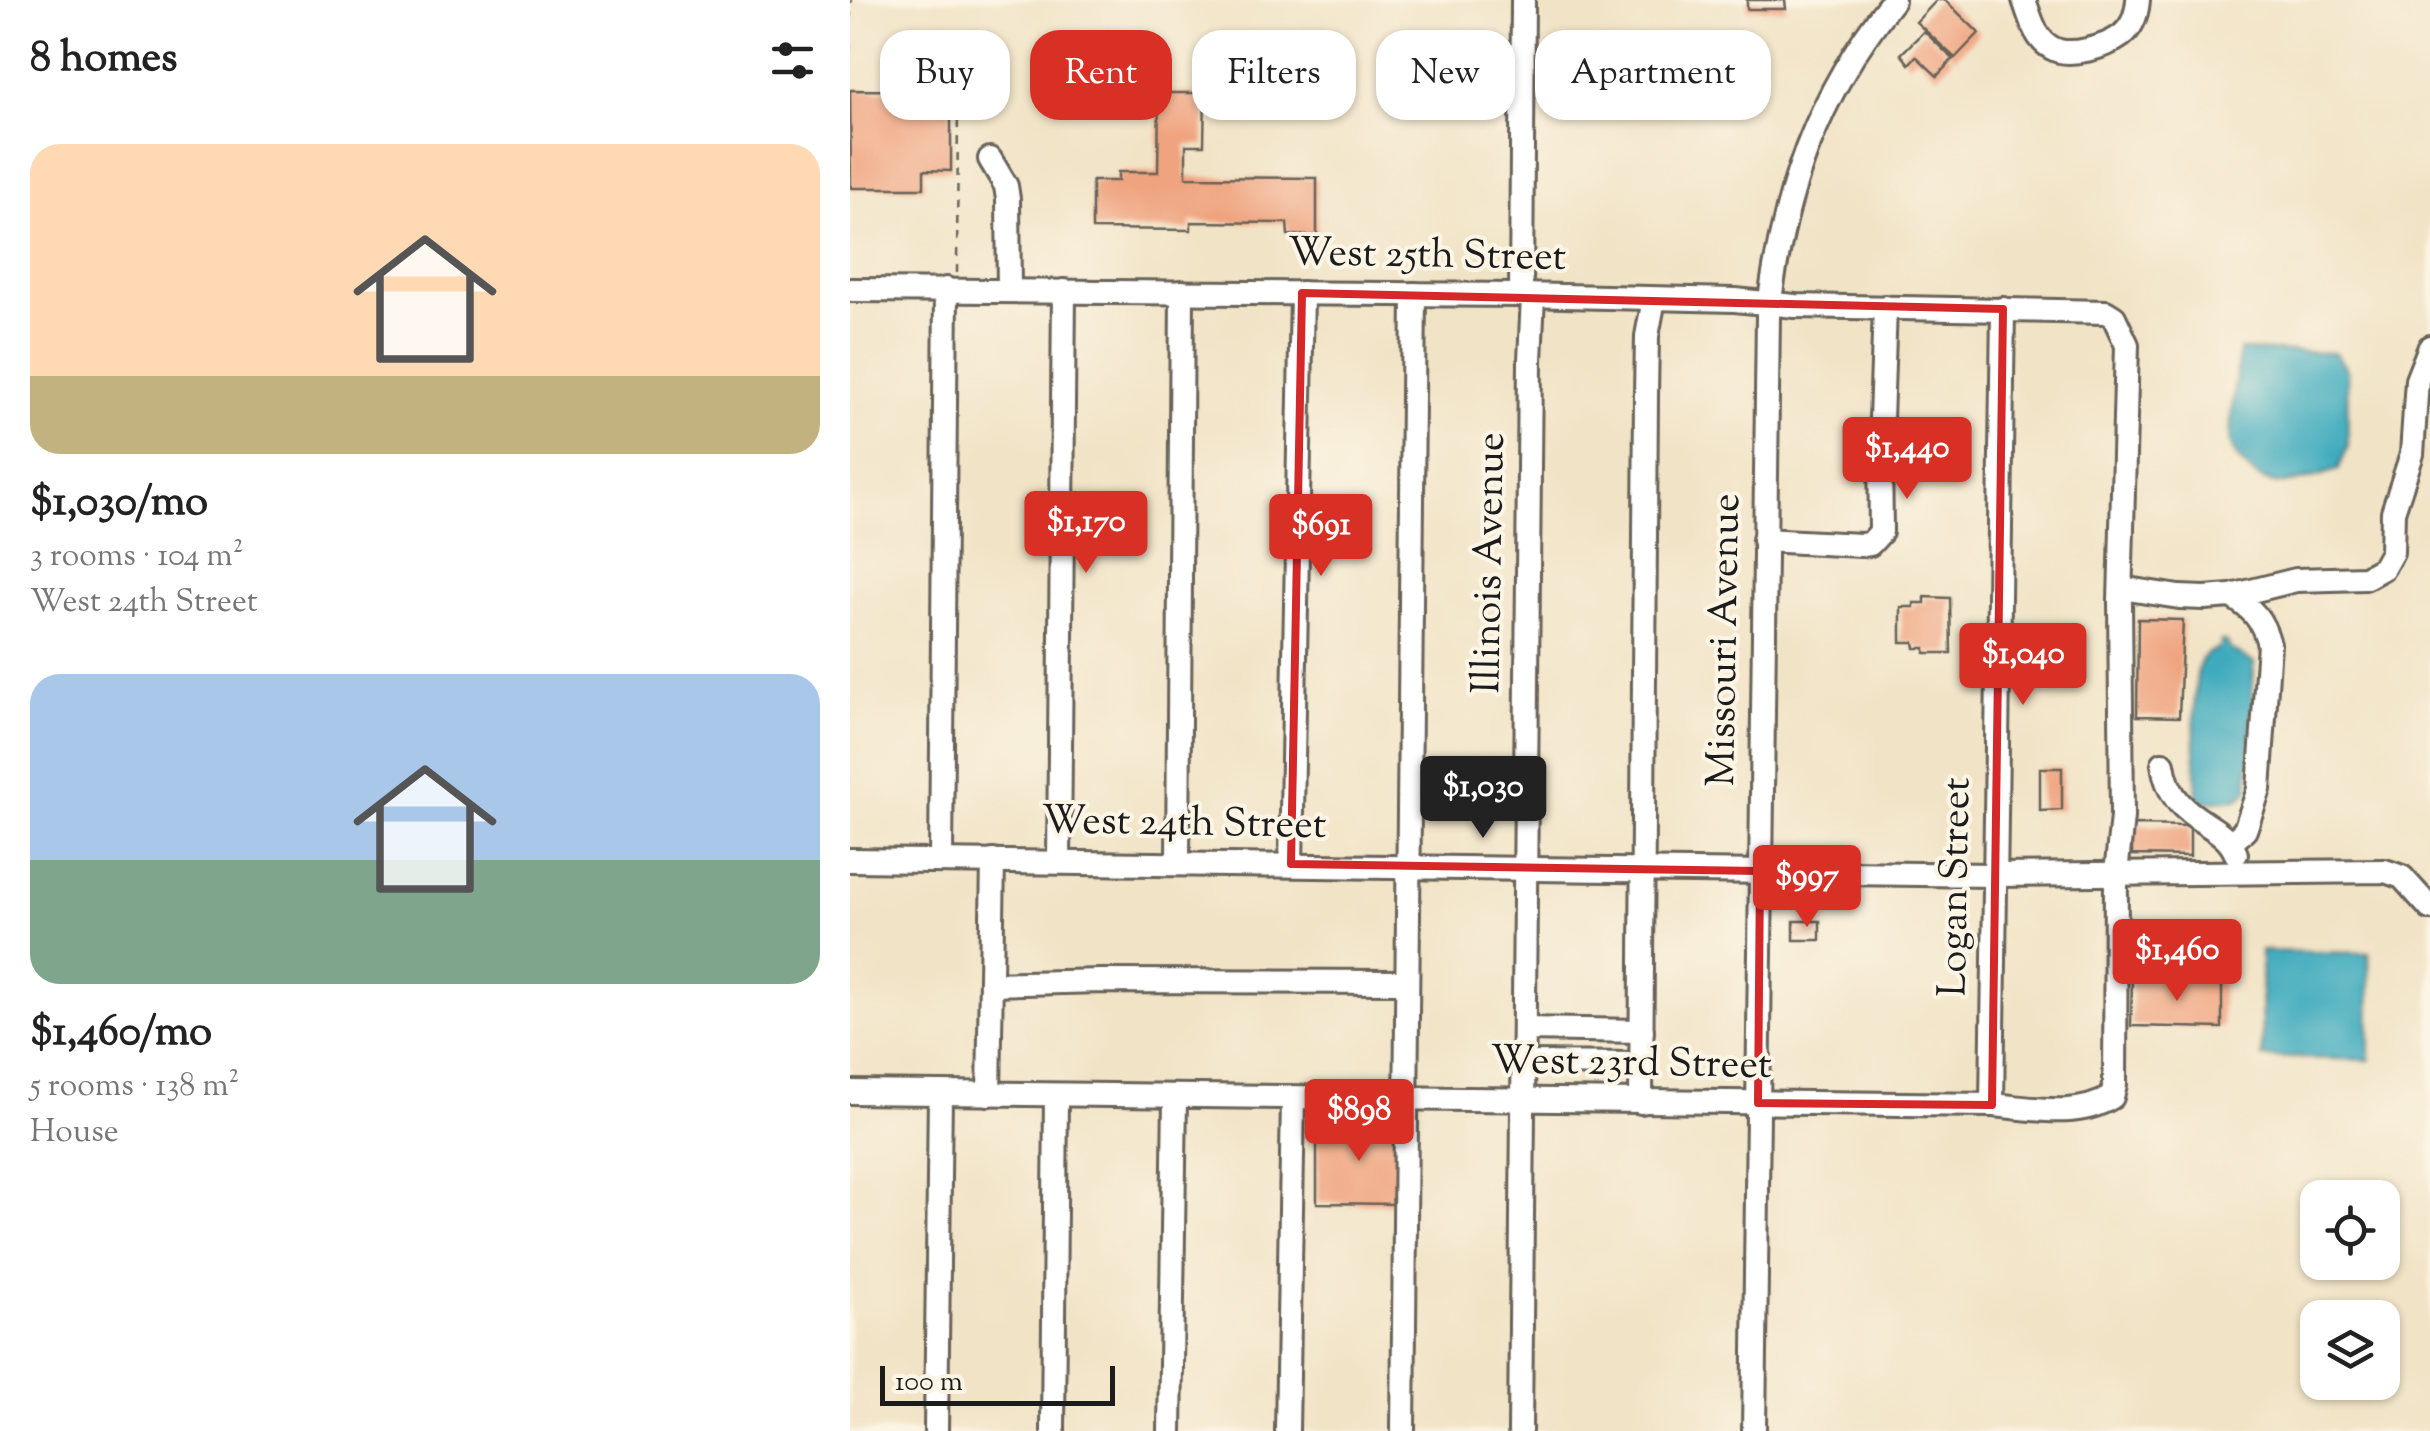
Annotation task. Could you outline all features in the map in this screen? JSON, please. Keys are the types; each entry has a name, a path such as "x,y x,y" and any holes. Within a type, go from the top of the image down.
{"street":[{"name":"Illinois Avenue","path":"1520,1431 1526,868 1523,0"},
{"name":"Missouri Avenue","path":"1754,1431 1769,304 1792,193 1824,104 1868,31 1893,0"},
{"path":"2024,0 2041,40 2052,49 2066,52 2121,36 2132,24 2138,0"},
{"path":"990,160 1006,186 1008,199 1008,290"},
{"path":"941,860 952,289"},
{"name":"West 25th Street","path":"850,290 1414,294 2137,312"},
{"path":"1059,861 1064,291"},
{"path":"1178,863 1182,292"},
{"path":"1291,864 1302,293"},
{"path":"1403,1431 1414,294"},
{"path":"1642,1102 1646,395 1647,336 1654,299"},
{"path":"1764,540 1861,545 1870,544 1881,532 1885,307"},
{"name":"Logan Street","path":"1992,1105 2003,309"},
{"path":"2106,312 2114,317 2127,345 2121,588 2122,816 2116,874"},
{"path":"2121,588 2179,598 2231,596 2296,580 2365,578 2382,568 2392,552 2393,512 2412,454 2417,380 2430,346"},
{"path":"2231,596 2252,609 2264,626 2269,644 2258,789 2244,830 2231,843"},
{"path":"2163,764 2166,781 2187,812 2236,850 2236,871"},
{"name":"West 24th Street","path":"850,860 1994,875 2384,871 2402,877 2430,908"},
{"path":"989,1094 993,861"},
{"name":"West 23rd Street","path":"850,1092 1992,1105 2069,1111 2098,1105 2112,1097 2115,1084 2116,874"},
{"path":"991,984 1101,980 1406,982"},
{"path":"1524,1029 1642,1031"},
{"path":"1524,1064 1642,1064"},
{"path":"936,1431 940,1093"},
{"path":"1053,1431 1056,1096"},
{"path":"1170,1431 1175,1097"},
{"path":"1287,1431 1293,1099"}],"path":[{"path":"850,52 851,0"},
{"path":"952,289 957,120"}],"highlighted area":[{"path":"1302,293 2003,309 1992,1105 1758,1103 1760,871 1291,864"}],"water":[{"path":"2240,350 2335,353 2347,370 2348,446 2338,470 2277,483 2257,476 2241,462 2230,437"},
{"path":"2221,641 2254,663 2248,791 2238,799 2205,802 2197,796 2196,688 2201,661 2220,647"},
{"path":"2261,951 2369,953 2370,1060 2262,1057"}],"building":[{"path":"1747,0 1785,0 1786,9 1747,9"},
{"path":"1937,0 1945,0 1979,33 1955,58 1916,22"},
{"path":"1924,31 1953,59 1937,76 1916,56 1909,64 1901,54"},
{"path":"850,90 880,90 880,120 951,120 951,171 924,170 924,188 851,188"},
{"path":"1172,93 1192,93 1192,120 1204,120 1204,145 1186,145 1186,177 1317,178 1317,236 1288,235 1287,223 1191,222 1191,230 1092,229 1092,181 1118,181 1118,172 1158,172 1159,120 1172,120"},
{"path":"1925,597 1950,598 1951,653 1925,653 1925,648 1915,648 1914,642 1901,642 1901,607 1925,603"},
{"path":"2138,619 2183,620 2179,717 2137,716"},
{"path":"2040,768 2062,768 2062,810 2040,811"},
{"path":"2132,825 2190,826 2190,856 2132,855"},
{"path":"1794,921 1820,921 1820,940 1794,940"},
{"path":"2132,979 2222,981 2222,1028 2131,1026"},
{"path":"1354,1122 1400,1123 1399,1204 1317,1203 1317,1128 1354,1128"}]}
